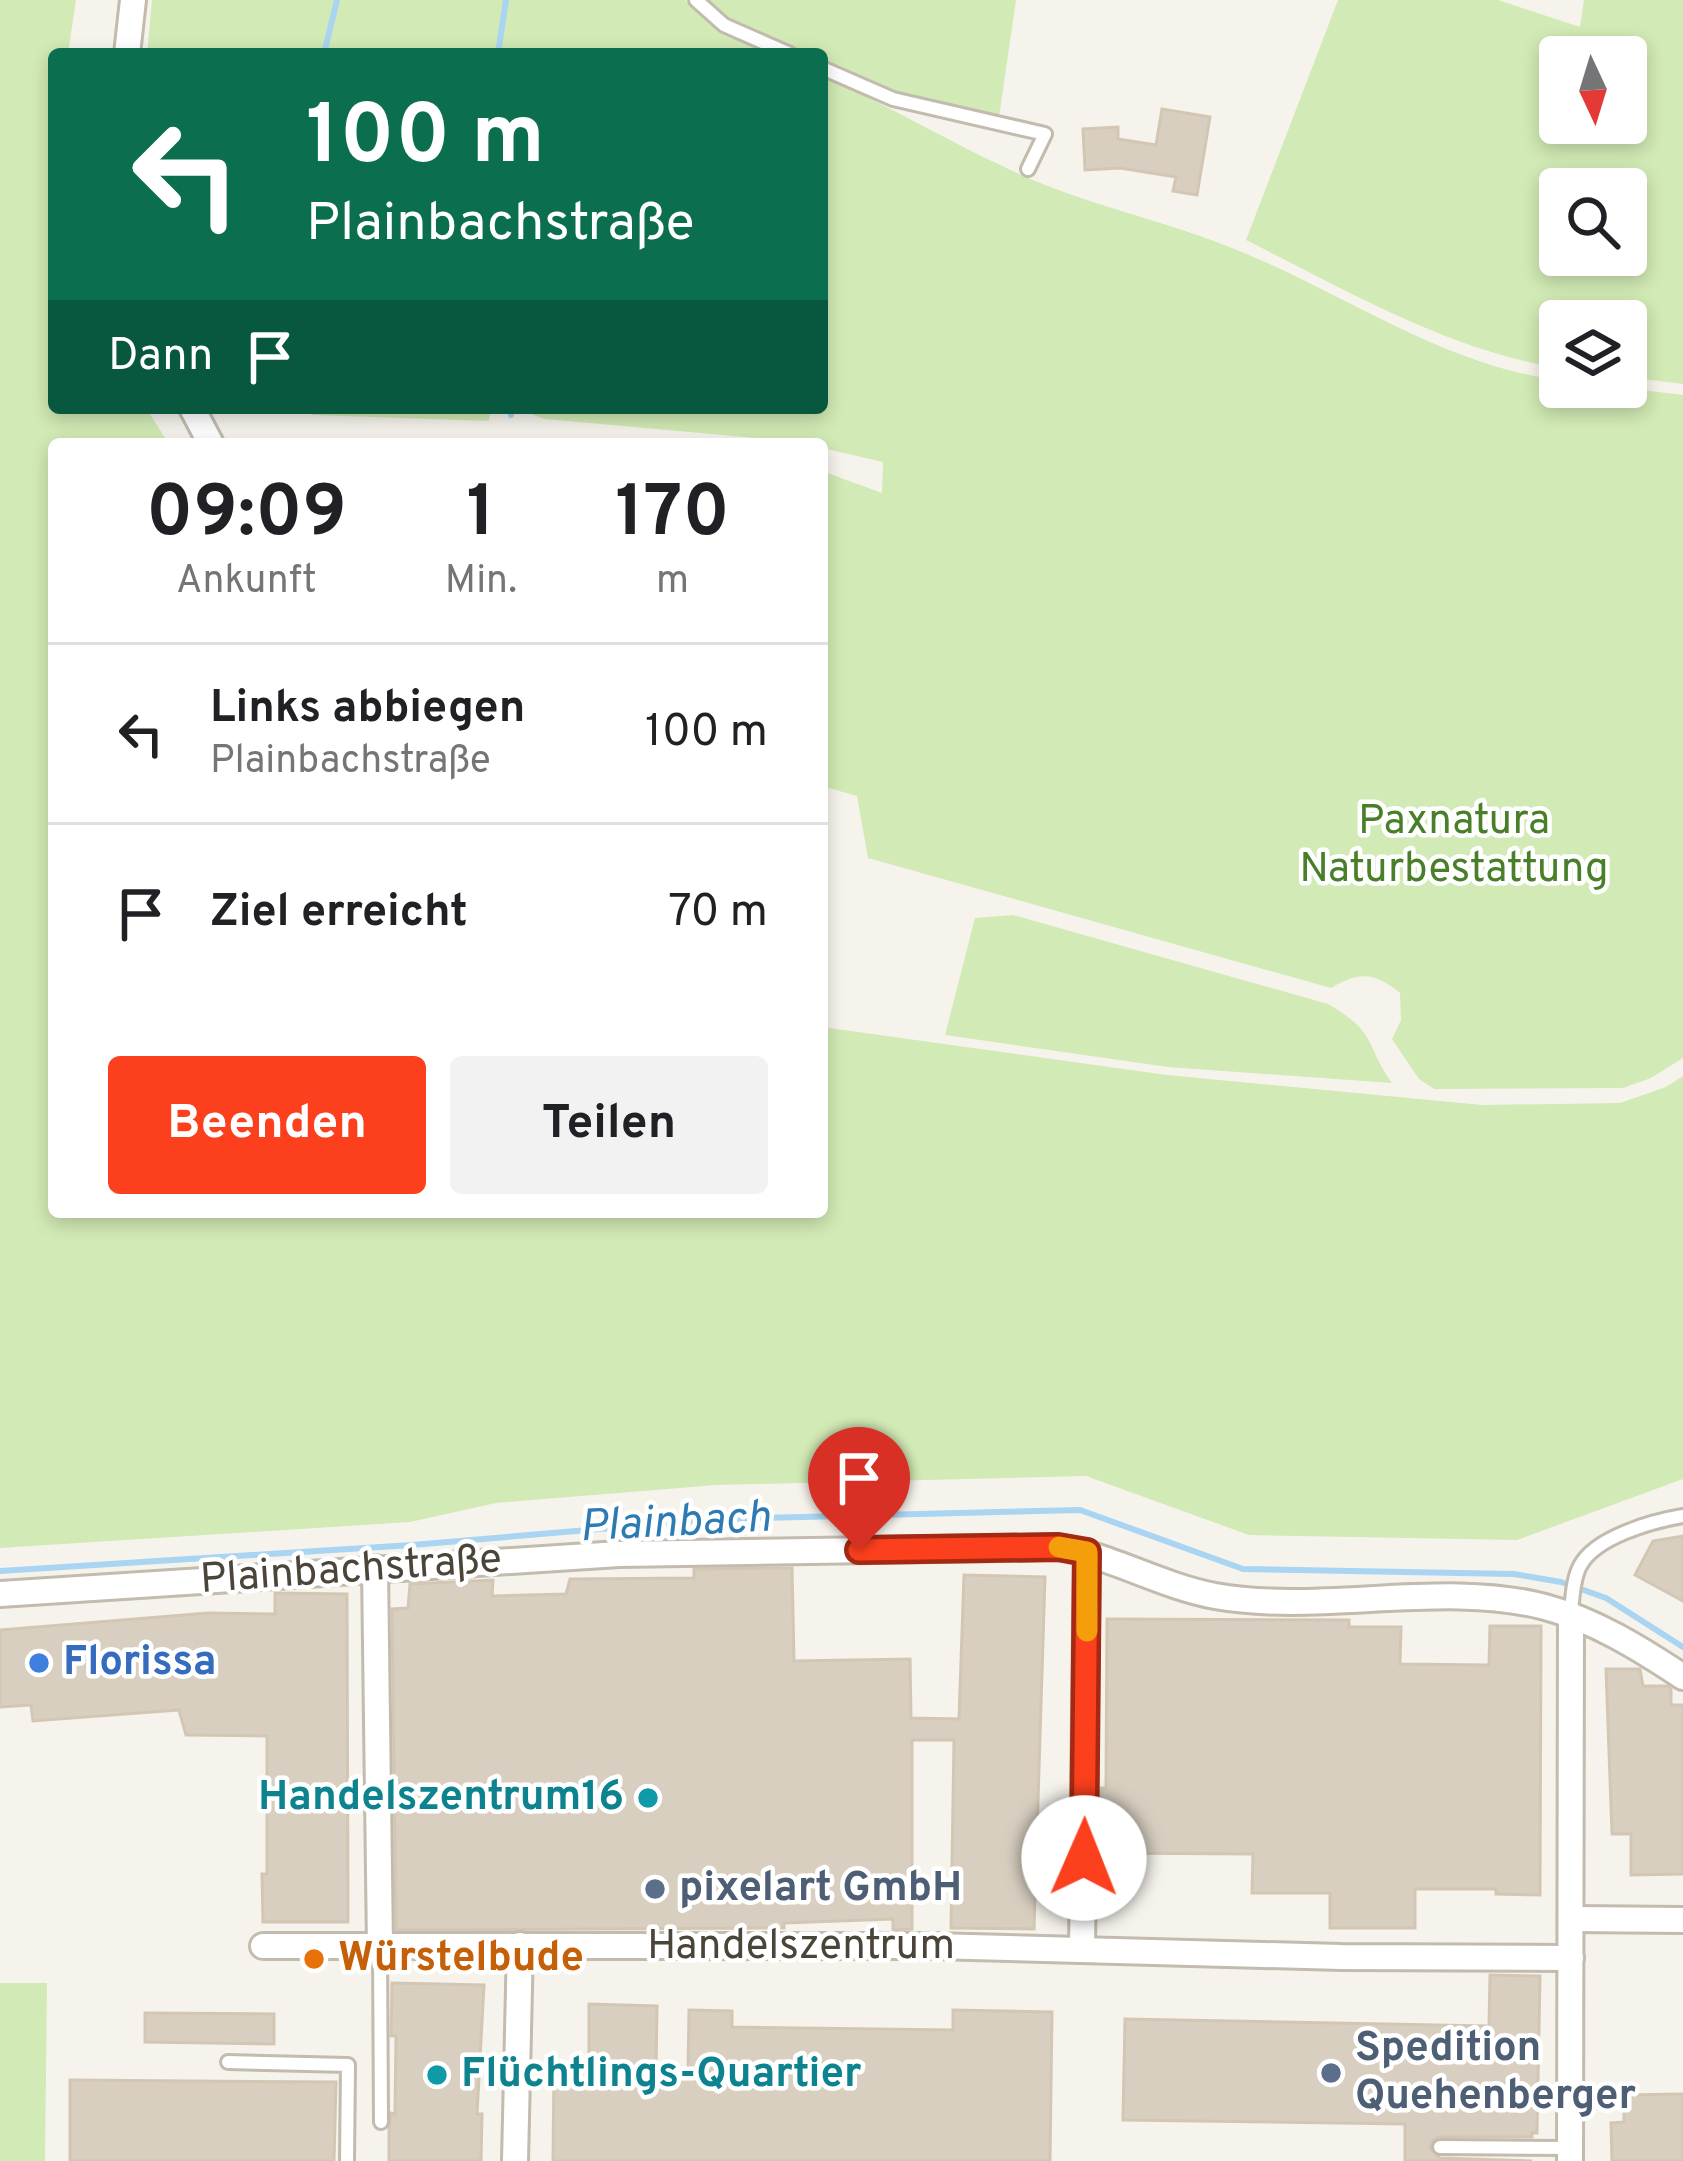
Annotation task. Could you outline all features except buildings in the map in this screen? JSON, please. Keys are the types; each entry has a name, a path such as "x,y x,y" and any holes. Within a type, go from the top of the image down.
{"street":[{"path":"128,48 133,0"},
{"name":"Plainbachstraße","path":"0,1594 642,1553 1058,1547 1087,1552 1213,1596 1375,1601 1466,1597 1572,1610 1683,1677"},
{"path":"1082,1950 1087,1552"},
{"path":"374,1568 380,1948"},
{"path":"1570,2155 1572,1610"},
{"path":"1571,1919 1683,1920"},
{"path":"515,2161 520,1945"},
{"name":"Handelszentrum","path":"263,1946 1570,1958"}],"lane":[{"path":"696,0 724,25 776,48"},
{"path":"828,71 893,99 1045,134 1028,169"},
{"path":"1572,1610 1578,1569 1588,1555 1643,1523 1683,1516"},
{"path":"380,1948 381,2122"},
{"path":"228,2062 348,2065 347,2161"},
{"path":"1440,2147 1570,2155"}],"green space":[{"path":"0,0 76,0 69,48 48,48 48,414 150,414 165,438 48,438 48,1218 828,1218 828,1028 1167,1075 1482,1105 1620,1103 1683,1076 1683,1479 1517,1540 1249,1535 1086,1476 716,1485 496,1503 410,1522 0,1548"},
{"path":"152,0 685,0 717,30 758,48 148,48"},
{"path":"702,0 1016,0 999,117 896,95 828,66 828,48 785,48 728,20"},
{"path":"1338,0 1498,0 1580,27 1584,0 1683,0 1683,384 1647,380 1647,300 1539,300 1539,364 1478,348 1360,298 1246,240"},
{"path":"828,79 1028,178 1237,250 1435,344 1539,376 1539,408 1647,408 1647,391 1683,395 1683,1058 1623,1088 1434,1089 1419,1079 1392,1039 1401,1020 1400,993 1383,981 1359,977 1331,988 868,858 857,796 828,788 828,473 882,493 883,462 828,449 828,438 756,438 531,414 828,414"},
{"path":"312,414 490,414 489,421"},
{"name":"Paxnatura Naturbestattung","path":"1013,915 1328,1004 1363,1031 1392,1083 1168,1067 945,1035 975,918"},
{"path":"0,1983 47,1983 45,2161 0,2161"}],"waterway":[{"path":"325,48 337,0"},
{"path":"499,48 506,0"},
{"name":"Plainbach","path":"0,1571 412,1545 718,1519 1080,1510 1243,1569 1514,1574 1561,1582 1606,1598 1683,1647"}],"slow traffic":[{"path":"1059,1547 1087,1552 1087,1631"}],"place":[{"name":"Florissa","path":"39,1663"},
{"name":"Handelszentrum16","path":"648,1798"},
{"name":"pixelart GmbH","path":"655,1889"},
{"name":"Würstelbude","path":"314,1959"},
{"name":"Spedition Quehenberger","path":"1331,2073"},
{"name":"Flüchtlings-Quartier","path":"437,2075"}],"route":[{"path":"859,1550 1058,1547 1087,1552 1084,1858"}]}
